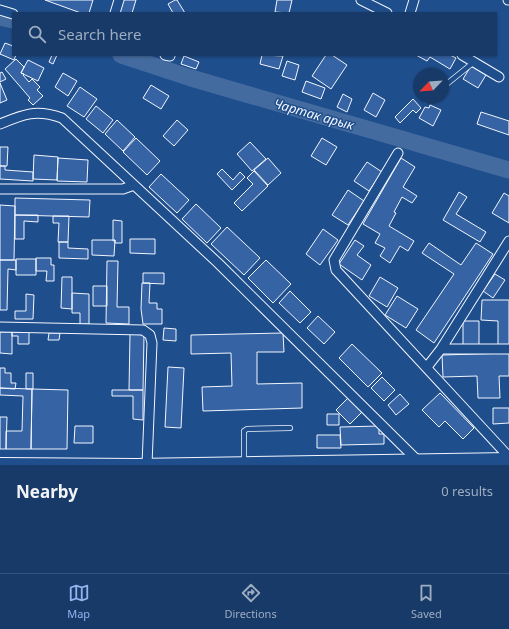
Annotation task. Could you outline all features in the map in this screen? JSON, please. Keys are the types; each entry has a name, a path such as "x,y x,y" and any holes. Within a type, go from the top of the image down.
{"street":[{"path":"115,12 119,0"},
{"path":"361,0 385,12"},
{"path":"410,12 414,0"},
{"path":"0,10 12,14"},
{"path":"464,56 499,77"},
{"path":"0,124 28,113 48,113 62,118 218,263 418,461"},
{"path":"398,153 334,260 336,270 509,458"},
{"path":"0,189 123,189 134,185"},
{"path":"427,368 441,349 509,241"},
{"path":"0,327 144,330 150,335 152,343 140,465"},
{"path":"441,349 509,349"},
{"path":"0,464 140,465 364,463 509,458"}],"lane":[{"path":"449,82 474,62"},
{"path":"244,463 244,431 246,429 290,428"}],"building":[{"path":"45,0 93,0 89,12 78,12"},
{"path":"120,0 136,0 132,12 116,12"},
{"path":"177,0 184,12 172,12 168,4"},
{"path":"277,0 292,0 289,12 275,12"},
{"path":"5,43 12,46 12,56 16,56 14,60 0,54"},
{"path":"52,56 57,56 53,64 49,62"},
{"path":"184,56 199,62 196,69 181,64"},
{"path":"262,56 283,56 279,69 260,64"},
{"path":"325,56 334,56 347,65 331,89 312,76"},
{"path":"418,56 452,56 456,58 450,69 430,57 427,61"},
{"path":"16,59 24,67 21,73 24,74 23,75 29,82 32,79 40,87 37,90 43,96 33,105 28,100 30,98 5,69"},
{"path":"28,60 44,68 38,81 21,73"},
{"path":"287,61 299,65 295,80 282,76"},
{"path":"471,66 486,75 478,88 463,79"},
{"path":"2,72 6,79 0,82 0,73"},
{"path":"63,73 77,81 68,96 55,87"},
{"path":"306,81 325,88 321,99 302,92"},
{"path":"0,83 7,100 0,103"},
{"path":"151,85 169,96 161,109 143,98"},
{"path":"80,87 97,99 84,117 67,106"},
{"path":"373,93 385,100 376,117 364,110"},
{"path":"343,94 352,99 347,112 337,107"},
{"path":"413,99 413,104 417,104 421,108 416,113 413,110 400,123 395,117"},
{"path":"430,105 441,110 433,126 419,118 425,107 429,108"},
{"path":"96,106 113,120 103,133 86,119"},
{"path":"481,112 509,121 509,135 477,124"},
{"path":"117,120 135,137 123,151 105,134"},
{"path":"177,120 188,130 174,146 163,136"},
{"path":"136,138 160,161 147,175 123,152"},
{"path":"322,138 337,147 326,165 311,156"},
{"path":"250,142 266,159 252,171 237,154"},
{"path":"0,147 8,147 7,166 0,166"},
{"path":"34,155 58,157 57,180 33,179"},
{"path":"58,158 88,160 87,182 57,181"},
{"path":"268,158 281,173 268,185 254,170"},
{"path":"401,158 415,167 403,187 417,196 412,203 402,197 389,226 414,241 408,251 400,246 390,263 380,256 385,248 375,243 380,234 363,224"},
{"path":"367,162 382,172 369,191 354,181"},
{"path":"0,166 5,166 5,170 33,172 33,181 0,179"},
{"path":"222,169 233,180 240,172 245,177 232,190 217,174"},
{"path":"254,171 268,186 242,211 234,203 253,184 247,178"},
{"path":"161,174 189,200 177,213 149,187"},
{"path":"348,190 364,201 348,225 332,215"},
{"path":"459,192 467,197 456,214 486,232 480,242 443,220"},
{"path":"504,193 509,196 509,223 492,213"},
{"path":"15,198 90,200 89,217 15,215"},
{"path":"196,204 221,228 207,243 182,219"},
{"path":"0,205 15,206 14,260 0,260"},
{"path":"15,215 38,215 38,222 24,221 24,239 15,239"},
{"path":"53,216 69,216 68,242 58,242 59,223 53,223"},
{"path":"113,220 122,221 122,243 115,243 115,240 113,241"},
{"path":"227,227 260,258 244,275 211,244"},
{"path":"323,229 338,240 320,265 306,254"},
{"path":"130,239 155,239 155,254 130,253"},
{"path":"92,240 115,240 114,256 92,255"},
{"path":"355,240 364,246 357,255 371,265 362,280 339,264"},
{"path":"59,242 68,242 68,248 88,249 88,259 59,258"},
{"path":"429,243 461,265 476,243 493,254 434,343 416,330 454,274 422,253"},
{"path":"36,258 51,258 51,265 54,265 54,281 46,281 47,271 36,271"},
{"path":"16,259 36,259 36,275 16,275"},
{"path":"0,260 16,260 16,270 8,269 7,310 0,310"},
{"path":"266,260 291,284 273,303 248,278"},
{"path":"107,261 118,261 117,307 129,307 129,324 106,323"},
{"path":"143,273 164,273 164,284 143,283"},
{"path":"495,274 505,280 493,298 483,291"},
{"path":"62,277 72,277 72,309 61,308"},
{"path":"380,277 398,288 387,307 369,296"},
{"path":"142,283 150,283 149,303 157,303 157,309 162,309 162,324 143,324 141,309"},
{"path":"93,286 107,286 107,306 93,306"},
{"path":"290,291 311,312 300,323 279,303"},
{"path":"72,293 89,294 89,324 80,324 80,313 72,313"},
{"path":"26,294 34,295 33,319 15,319 15,311 26,311"},
{"path":"397,296 418,309 406,328 385,315"},
{"path":"482,300 509,300 509,346 498,346 498,321 481,320"},
{"path":"318,316 335,332 324,344 307,328"},
{"path":"463,321 479,321 479,347 463,347"},
{"path":"164,328 176,329 176,341 163,340"},
{"path":"0,332 12,332 12,354 0,353"},
{"path":"12,332 29,332 29,344 18,344 18,336 12,336"},
{"path":"49,333 60,333 59,340 48,340"},
{"path":"283,333 284,352 257,352 257,384 302,383 302,408 203,411 202,387 232,386 231,353 191,354 191,335"},
{"path":"130,334 144,335 143,390 129,390"},
{"path":"352,344 382,373 368,387 339,358"},
{"path":"509,353 509,376 499,376 500,398 478,398 477,376 443,377 442,355"},
{"path":"168,367 184,368 181,428 165,427"},
{"path":"0,368 5,368 5,373 11,373 11,383 16,383 15,389 0,388"},
{"path":"26,373 33,373 33,389 26,389"},
{"path":"382,377 395,390 384,401 371,388"},
{"path":"0,388 32,389 31,449 6,449 6,431 22,431 23,396 0,395"},
{"path":"32,389 68,390 67,449 31,449"},
{"path":"112,390 143,390 143,420 133,419 133,396 112,396"},
{"path":"440,393 474,428 463,439 445,421 439,427 422,410"},
{"path":"400,394 409,404 396,415 388,405"},
{"path":"349,397 363,411 350,424 336,410"},
{"path":"493,408 509,408 509,423 493,424"},
{"path":"327,414 339,414 339,425 327,425"},
{"path":"0,417 7,417 6,449 0,449"},
{"path":"75,426 93,426 93,443 74,443"},
{"path":"379,426 379,434 384,434 384,444 341,445 340,427"},
{"path":"317,435 340,435 341,448 317,448"}],"waterway":[{"name":"Чартак арык","path":"0,17 12,20"},
{"name":"Чартак арык","path":"124,56 191,78 509,170"}]}
